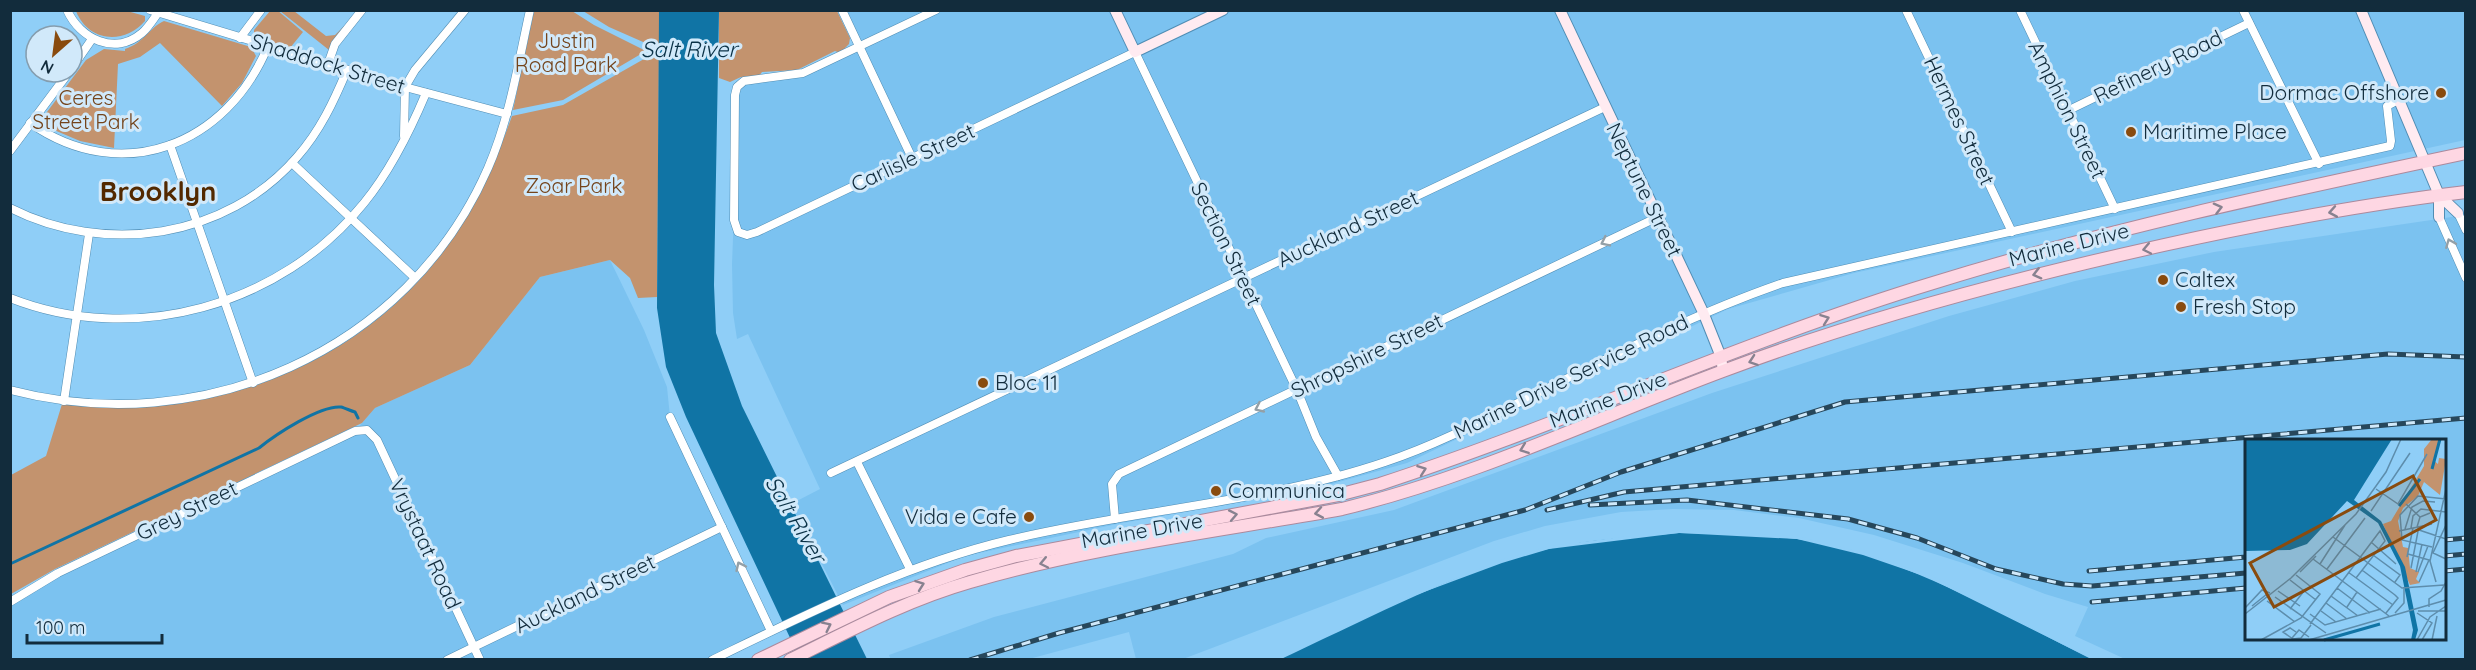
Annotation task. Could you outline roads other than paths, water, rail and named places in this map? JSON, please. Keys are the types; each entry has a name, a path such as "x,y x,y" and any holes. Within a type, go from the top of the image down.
{"main road":[{"name":"Marine Drive","path":"758,660 866,608 955,573 1016,556 1338,495 1380,484 1844,312 2009,260 2235,203 2466,153"},
{"name":"Marine Drive","path":"792,659 868,622 939,593 1017,569 1342,509 1386,498 1490,462 1723,371 1834,332 2010,281 2245,228 2466,192"}],"street":[{"path":"68,10 77,27 92,39 112,44 141,34 156,11"},
{"path":"240,38 261,10"},
{"path":"328,64 335,44 363,10"},
{"path":"404,137 405,87 415,70 465,10"},
{"path":"10,390 64,401 110,405 172,402 253,383 300,363 360,326 414,277 435,254 464,213 487,169 507,114 530,10"},
{"path":"842,10 912,158"},
{"path":"860,47 936,10"},
{"name":"Section Street","path":"1115,10 1297,390 1316,437 1338,476"},
{"name":"Carlisle Street","path":"860,47 797,76 746,81 739,84 735,95 734,220 736,229 741,234 757,232 1223,10"},
{"name":"Neptune Street","path":"1560,10 1703,312 1721,357 1723,371"},
{"name":"Hermes Street","path":"1906,10 2012,232"},
{"name":"Amphion Street","path":"2020,10 2115,209"},
{"path":"2242,10 2319,164"},
{"path":"2361,10 2427,161 2439,195 2439,217 2464,274"},
{"name":"Shaddock Street","path":"156,11 347,70 507,114"},
{"name":"Refinery Road","path":"2067,111 2249,23"},
{"path":"84,51 92,39"},
{"path":"30,123 60,141 94,151 132,153 170,145 208,126 230,108 254,76 268,46"},
{"path":"10,208 48,225 89,234 140,235 198,223 251,196 292,163 324,119 347,70"},
{"path":"10,151 60,84"},
{"path":"10,298 76,315 114,318 152,317 189,311 225,301 260,286 293,268 324,245 351,219 385,176 426,93"},
{"name":"Marine Drive Service Road","path":"712,660 856,591 910,569 1009,540 1314,483 1419,450 1703,312 1783,283 2319,164 2390,146 2387,106 2400,99"},
{"name":"Auckland Street","path":"831,473 1605,107"},
{"path":"170,145 253,383"},
{"path":"292,163 414,277"},
{"path":"2439,195 2458,213 2466,230"},
{"name":"Shropshire Street","path":"1115,519 1112,484 1119,474 1658,217"},
{"path":"64,401 89,234"},
{"path":"670,417 771,631"},
{"name":"Grey Street","path":"10,602 79,562 355,431 368,430"},
{"name":"Vrystaat Road","path":"368,430 376,440 480,660"},
{"path":"857,462 910,569"},
{"name":"Auckland Street","path":"447,660 722,527"}],"water":[{"name":"Salt River","path":"659,11 719,11 714,285 716,333 742,406 867,659 800,659 686,417 666,367 657,308"},
{"path":"1679,533 1797,539 1874,558 1948,587 2091,659 1279,660 1411,598 1479,570 1513,559 1580,543"}],"waterway":[{"path":"10,564 259,448 310,416 341,407 355,412 358,418"}],"railway":[{"path":"970,660 1059,633 1525,510 1621,472 1845,402 2388,354 2466,357"},
{"path":"1547,510 1624,492 2466,418"},
{"path":"1590,505 1687,500 1848,519 1917,538 1996,569 2063,584 2092,586 2245,573"},
{"path":"2446,540 2466,538"},
{"path":"2446,556 2466,554"},
{"path":"2089,571 2245,557"},
{"path":"2446,571 2466,569"},
{"path":"2092,602 2245,588"}],"place":[{"name":"Dormac Offshore","path":"2441,93"},
{"name":"Maritime Place","path":"2131,132"},
{"name":"Caltex","path":"2163,280"},
{"name":"Fresh Stop","path":"2181,307"},
{"name":"Bloc 11","path":"983,383"},
{"name":"Communica","path":"1216,491"},
{"name":"Vida e Cafe","path":"1029,517"}],"district":[{"name":"Brooklyn","path":"158,192"}],"park label":[{"name":"Justin Road Park","path":"566,53"},
{"name":"Ceres Street Park","path":"86,110"},
{"name":"Zoar Park","path":"574,186"}]}
